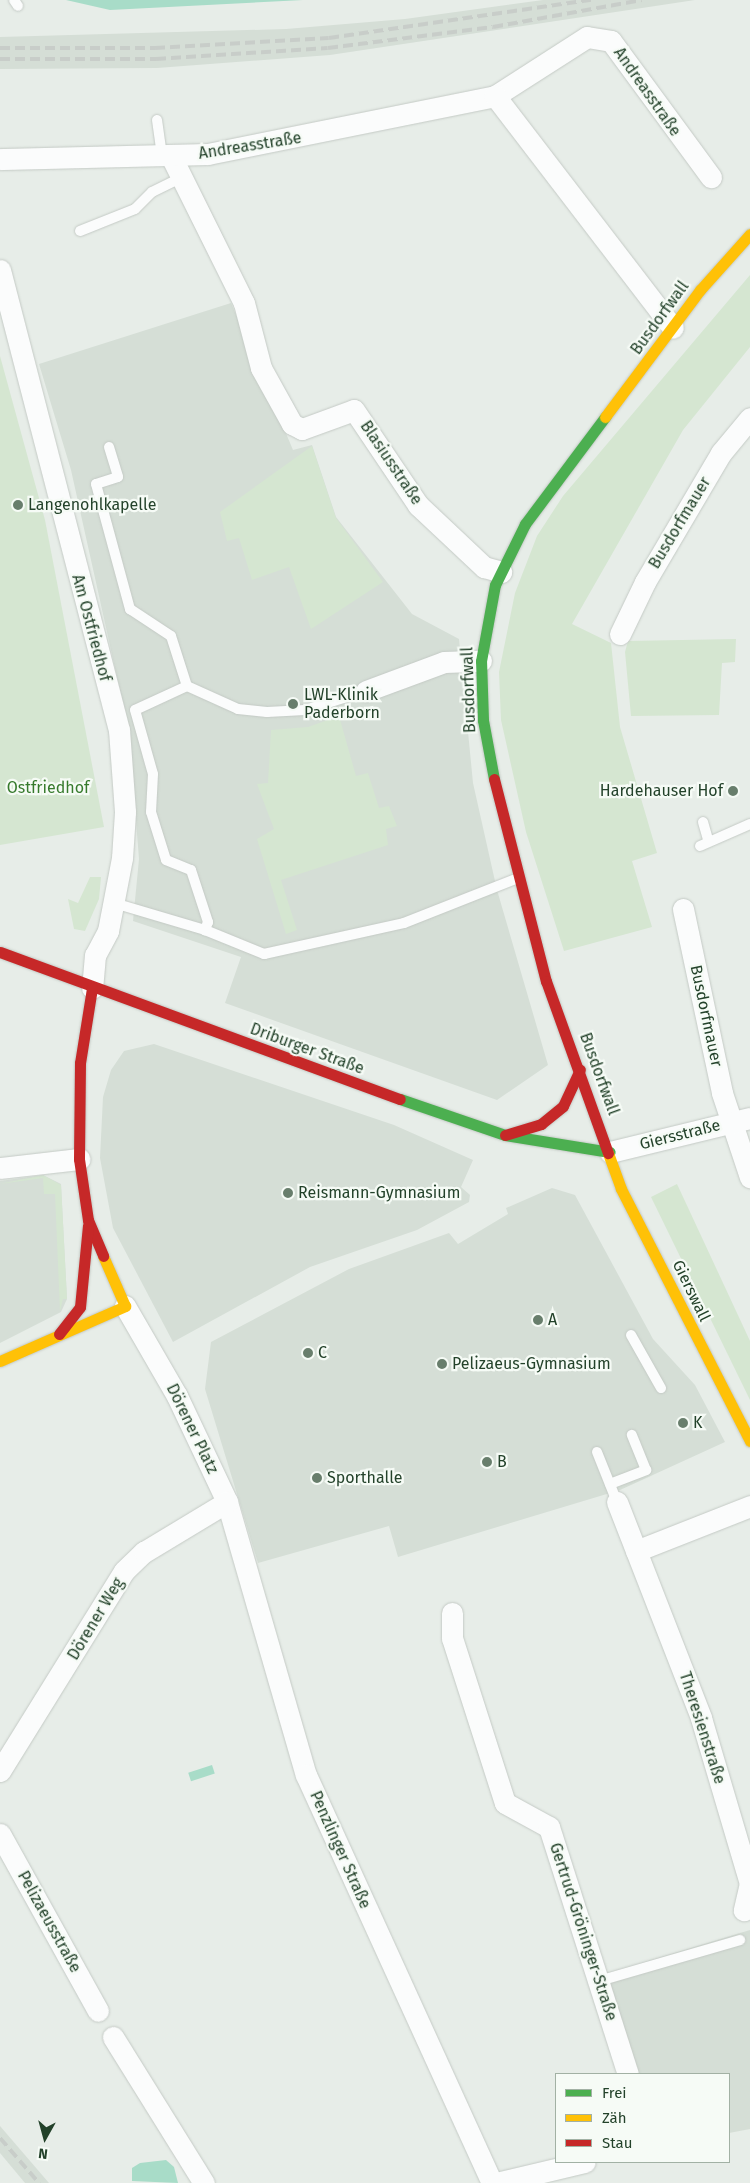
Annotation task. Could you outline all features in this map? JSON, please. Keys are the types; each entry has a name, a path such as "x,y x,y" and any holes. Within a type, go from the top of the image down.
{"main road":[{"name":"Busdorfwall","path":"610,1152 546,981 519,878 486,737 481,661 485,621 501,572 550,488 674,328 750,234"},
{"name":"Driburger Straße","path":"0,952 92,988 505,1135 610,1152"},
{"path":"58,1336 80,1307 88,1220 79,1159 80,1063 92,988"},
{"path":"505,1135 542,1124 563,1106 580,1070"},
{"name":"Gierswall","path":"610,1152 621,1189 750,1441"},
{"path":"0,1361 125,1306 88,1220"}],"street":[{"name":"Andreasstraße","path":"0,158 167,156 248,148 496,96 586,37 611,41 711,177"},
{"path":"496,96 674,328"},
{"name":"Blasiusstraße","path":"167,156 244,303 261,368 292,424 302,429 354,410 418,506 484,567 501,572"},
{"name":"Am Ostfriedhof","path":"0,270 119,730 125,812 114,903 108,931 95,955 92,988"},
{"name":"Busdorfmauer","path":"620,634 645,582 707,478 750,418"},
{"path":"366,691 444,662 481,661"},
{"name":"Busdorfmauer","path":"683,909 722,1093 742,1120 750,1177"},
{"name":"Giersstraße","path":"610,1152 742,1120"},
{"path":"0,1168 79,1159"},
{"name":"Dörener Platz","path":"125,1306 155,1357 227,1502"},
{"name":"Theresienstraße","path":"614,1493 707,1736 750,1883 744,1910"},
{"name":"Dörener Weg","path":"0,1772 124,1571 144,1552 227,1502"},
{"name":"Penzlinger Straße","path":"227,1502 306,1775 494,2183"},
{"path":"636,1551 750,1506"},
{"name":"Gertrud-Gröninger-Straße","path":"452,1613 452,1638 505,1804 549,1827 628,2073"},
{"name":"Pelizaeusstraße","path":"0,1834 98,2011"},
{"path":"113,2038 204,2183"},
{"path":"494,2183 581,2163"}],"lane":[{"path":"157,120 167,156"},
{"path":"80,231 135,209 152,192 179,179"},
{"path":"109,447 118,477 96,484 130,609 171,636 187,686 238,710 267,712 305,710 366,691"},
{"path":"187,686 135,710 153,774 151,812 166,860 191,870 208,922 206,930"},
{"path":"703,822 704,842 750,824"},
{"path":"114,903 206,930 264,954 303,942 328,944 432,914 492,885 519,878"},
{"path":"631,1335 661,1388"},
{"path":"597,1452 614,1493 646,1470 632,1435"},
{"path":"599,1981 740,1940"}],"shaded area":[{"path":"66,0 303,0 110,10"},
{"path":"543,0 695,0 330,55 157,68 0,69 0,37 286,29 405,19"},
{"name":"LWL-Klinik Paderborn","path":"231,303 293,450 312,445 336,517 412,614 459,639 473,783 497,890 548,1065 497,1100 225,1003 241,957 133,921 139,859 129,731 71,470 39,364"},
{"name":"Reismann-Gymnasium","path":"154,1044 394,1125 473,1160 461,1187 470,1195 469,1202 417,1230 310,1267 173,1342 113,1228 100,1158 103,1097 111,1070 124,1051"},
{"path":"43,1175 61,1184 67,1299 61,1312 0,1343 0,1181"},
{"name":"Pelizaeus-Gymnasium","path":"552,1188 575,1195 653,1339 695,1385 725,1442 620,1490 398,1557 389,1526 258,1563 205,1389 211,1342 349,1269 449,1233 458,1244 508,1214 506,1208"},
{"path":"212,1765 215,1774 191,1781 188,1773"},
{"path":"750,1930 750,2129 730,2133 730,2073 620,2073 592,1978"},
{"path":"0,2126 49,2183 25,2183 0,2153"},
{"path":"166,2160 174,2167 178,2183 132,2181 132,2168 140,2163"}],"green space":[{"path":"750,275 750,347 683,430 572,624 611,643 620,727 657,853 632,861 652,927 564,951 526,832 501,720 499,672 515,593 537,536 563,496"},
{"name":"Ostfriedhof","path":"0,356 45,520 104,827 0,845"},
{"path":"312,446 336,518 383,582 311,629 289,567 252,580 239,538 227,541 220,512"},
{"path":"736,639 735,662 722,663 719,715 631,716 625,652 628,641"},
{"path":"339,716 356,776 368,773 379,808 389,806 397,826 386,829 388,845 281,880 297,930 286,934 257,839 274,829 257,784 268,783 271,730 308,727"},
{"path":"90,877 101,877 99,899 85,931 74,929 68,899 78,903"},
{"path":"43,1175 61,1185 67,1299 63,1299 60,1311 55,1194 44,1194 43,1178 0,1184"},
{"path":"677,1184 750,1341 750,1400 651,1197"}],"railway":[{"path":"0,48 155,48 329,38 591,0"},
{"path":"0,59 156,59 328,48 493,27 642,0"},
{"path":"0,2138 39,2183"}],"traffic: fast":[{"path":"494,779 483,720 481,661 495,585 525,524 605,417"},
{"path":"400,1099 505,1135 610,1152"}],"traffic: slow":[{"path":"605,417 700,290 750,234"},
{"path":"608,1153 621,1189 750,1441"},
{"path":"0,1361 125,1306 103,1256"}],"traffic: jam":[{"path":"494,779 546,981 608,1153"},
{"path":"0,952 400,1099"},
{"path":"92,988 80,1063 79,1159 88,1220 103,1256"},
{"path":"505,1135 541,1124 563,1106 580,1070"},
{"path":"59,1334 80,1307 88,1225"}],"place":[{"name":"Langenohlkapelle","path":"18,505"},
{"name":"LWL-Klinik Paderborn","path":"293,704"},
{"name":"Hardehauser Hof","path":"733,791"},
{"name":"Reismann-Gymnasium","path":"288,1193"},
{"name":"A","path":"538,1320"},
{"name":"C","path":"308,1353"},
{"name":"Pelizaeus-Gymnasium","path":"442,1364"},
{"name":"K","path":"683,1423"},
{"name":"B","path":"487,1462"},
{"name":"Sporthalle","path":"317,1478"}]}
